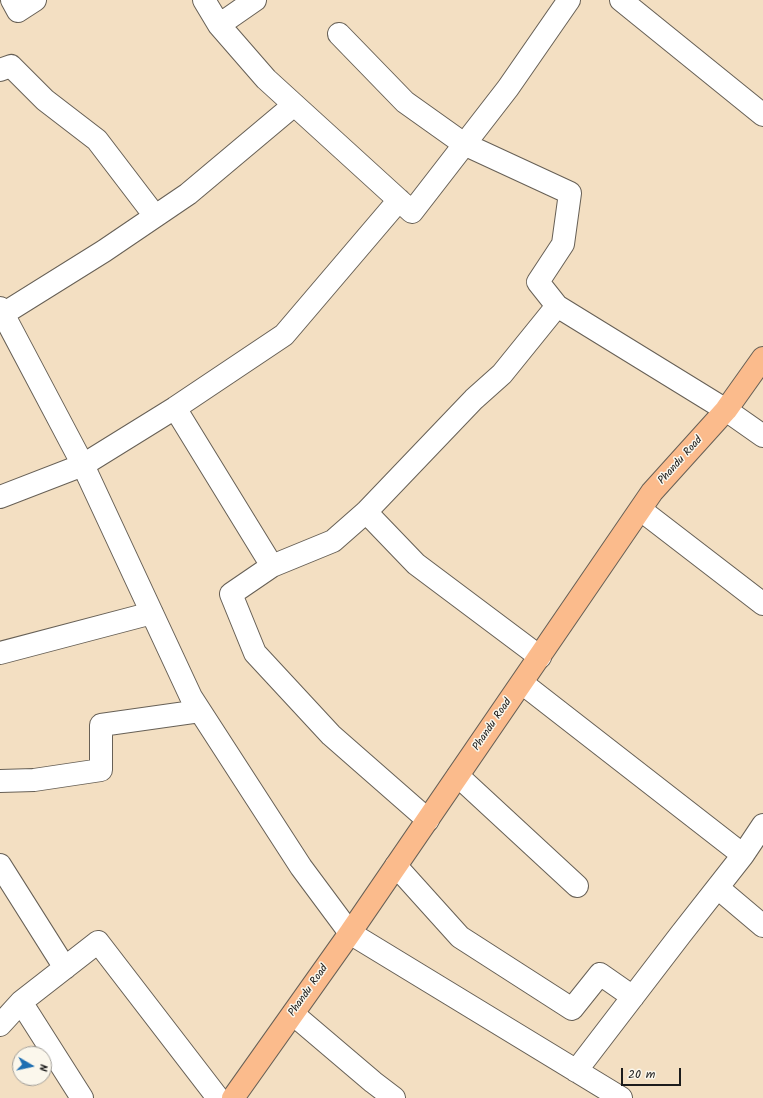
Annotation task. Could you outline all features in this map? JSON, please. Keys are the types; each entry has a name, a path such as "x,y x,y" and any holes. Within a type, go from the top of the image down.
{"main road":[{"name":"Phandu Road","path":"233,1098 350,933 652,492 726,410 763,358"}],"street":[{"path":"12,0 18,11 35,0"},
{"path":"204,0 219,25 266,80 412,212 508,88 569,0"},
{"path":"219,25 255,0"},
{"path":"621,0 763,115"},
{"path":"339,34 405,102 464,144 570,194 563,244 538,282 557,306 726,410 763,436"},
{"path":"0,70 10,66 45,100 97,140 155,216"},
{"path":"294,105 188,194 104,251 2,311 8,344 83,465 191,697 301,867 350,933 621,1098"},
{"path":"0,497 83,465 175,408 284,335 399,200"},
{"path":"428,820 331,735 255,652 232,594 272,566 333,541 366,512 474,400 502,374 557,306"},
{"path":"175,408 272,566"},
{"path":"640,510 763,604"},
{"path":"366,512 416,564 540,657"},
{"path":"0,653 152,613"},
{"path":"522,683 743,855"},
{"path":"0,781 34,780 101,770 100,725 200,711"},
{"path":"458,776 577,886"},
{"path":"576,1071 718,888 763,825"},
{"path":"0,864 65,968"},
{"path":"396,866 460,937 572,1009 600,974 633,997"},
{"path":"718,888 763,926"},
{"path":"0,1025 21,1002 98,942 218,1098"},
{"path":"21,1002 82,1098"},
{"path":"293,1014 394,1098"}]}
